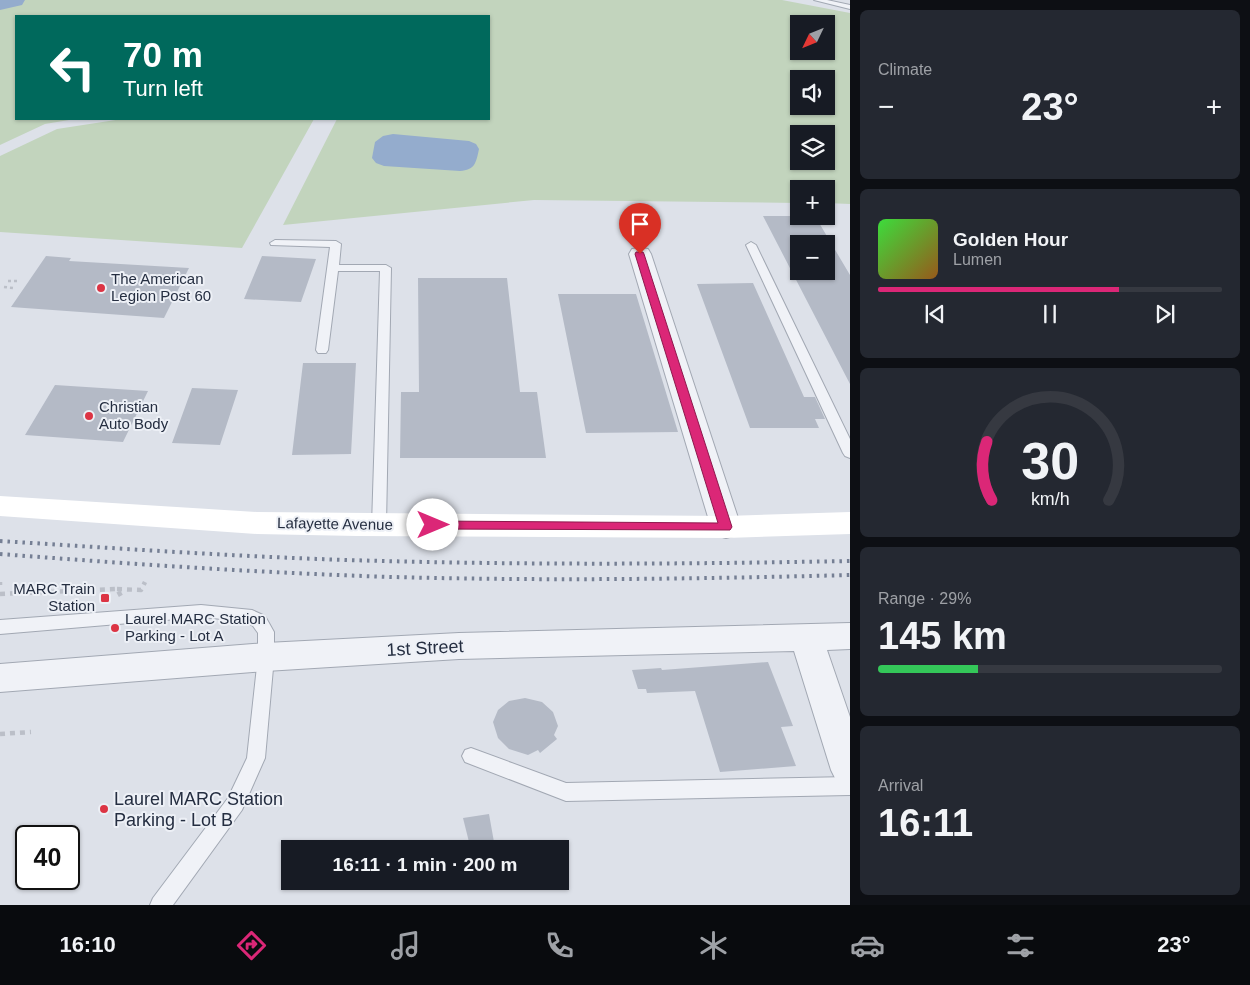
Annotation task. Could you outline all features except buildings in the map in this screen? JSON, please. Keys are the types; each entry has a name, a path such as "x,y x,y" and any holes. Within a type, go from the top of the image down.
{"street":[{"path":"640,254 726,527"},
{"name":"Lafayette Avenue","path":"0,506 119,516 257,523 726,527 850,523"},
{"name":"1st Street","path":"0,678 266,657 460,646 850,636"},
{"path":"806,638 850,770"}],"lane":[{"path":"818,0 850,7"},
{"path":"275,243 336,244 322,350"},
{"path":"751,245 850,453"},
{"path":"333,268 386,268 379,525"},
{"path":"0,628 202,611 246,615 258,621 266,632 266,657 256,758 235,804 160,905"},
{"path":"471,756 566,792 850,786"}],"path":[{"path":"8,281 18,281"},
{"path":"4,287 13,288"},
{"path":"0,594 117,589 141,590 144,582"},
{"path":"117,589 123,599 132,598"},
{"path":"0,734 31,732"}],"green space":[{"path":"0,0 782,0 850,13 850,204 835,203 835,180 790,180 790,203 534,200 283,225 336,120 490,120 490,15 15,15 15,120 69,120 45,124 0,145"},
{"path":"116,120 313,120 242,248 0,232 0,156 57,129"}],"water":[{"path":"393,134 469,141 476,144 479,149 477,158 472,167 460,171 384,166 376,163 372,158 375,142 383,136"}],"waterway":[{"path":"0,3 14,0"}],"railway":[{"path":"0,541 336,560 617,564 850,561"},
{"path":"0,554 196,568 393,577 622,579 850,575"}],"place":[{"name":"The American Legion Post 60","path":"101,288"},
{"name":"Christian Auto Body","path":"89,416"},
{"name":"MARC Train Station","path":"105,598"},
{"name":"Laurel MARC Station Parking - Lot A","path":"115,628"},
{"name":"Laurel MARC Station Parking - Lot B","path":"104,809"}],"route":[{"path":"433,525 726,527 640,254"}]}
